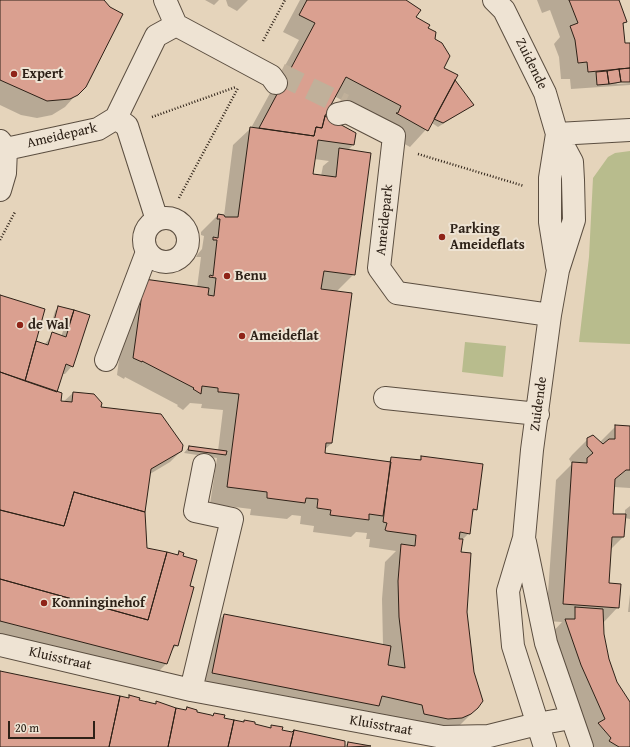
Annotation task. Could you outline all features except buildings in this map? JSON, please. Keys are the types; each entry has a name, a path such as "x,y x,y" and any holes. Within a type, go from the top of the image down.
{"street":[{"path":"165,0 176,25 250,65 276,77"},
{"name":"Zuidende","path":"494,0 504,10 545,93 557,134 572,162 574,220 558,270 550,315 532,450 524,538 508,591 514,646 545,747"},
{"name":"Ameidepark","path":"3,145 98,129 121,122 156,36 176,25"},
{"path":"343,110 394,136 393,146"},
{"path":"121,122 162,219"},
{"path":"557,134 630,130"},
{"name":"Zuidende","path":"557,134 550,190 550,222 558,270"},
{"path":"0,190 5,173 3,145"},
{"name":"Ameidepark","path":"393,146 379,268 396,293 550,315"},
{"path":"106,360 147,252 144,238 146,230 162,219 180,222 185,228 188,235 186,249 182,255 170,262 162,262 152,257 147,252"},
{"path":"385,398 538,414"},
{"path":"191,690 232,519 195,512 204,465"},
{"name":"Zuidende","path":"524,538 546,643 582,747"},
{"name":"Kluisstraat","path":"0,644 191,690 442,737 489,736 537,724 571,718"}],"path":[{"path":"250,65 284,0"},
{"path":"121,122 239,86 162,219"},
{"path":"393,146 529,187 550,190"}],"green space":[{"path":"630,151 630,344 579,342 589,257 593,178 608,157 615,153"},
{"path":"465,342 506,346 503,377 462,372"}],"tunnel":[{"path":"280,74 344,105"}],"place":[{"name":"Expert","path":"14,74"},
{"name":"Parking Ameideflats","path":"442,237"},
{"name":"Benu","path":"227,276"},
{"name":"de Wal","path":"20,325"},
{"name":"Ameideflat","path":"242,336"},
{"name":"Konninginehof","path":"44,603"}]}
